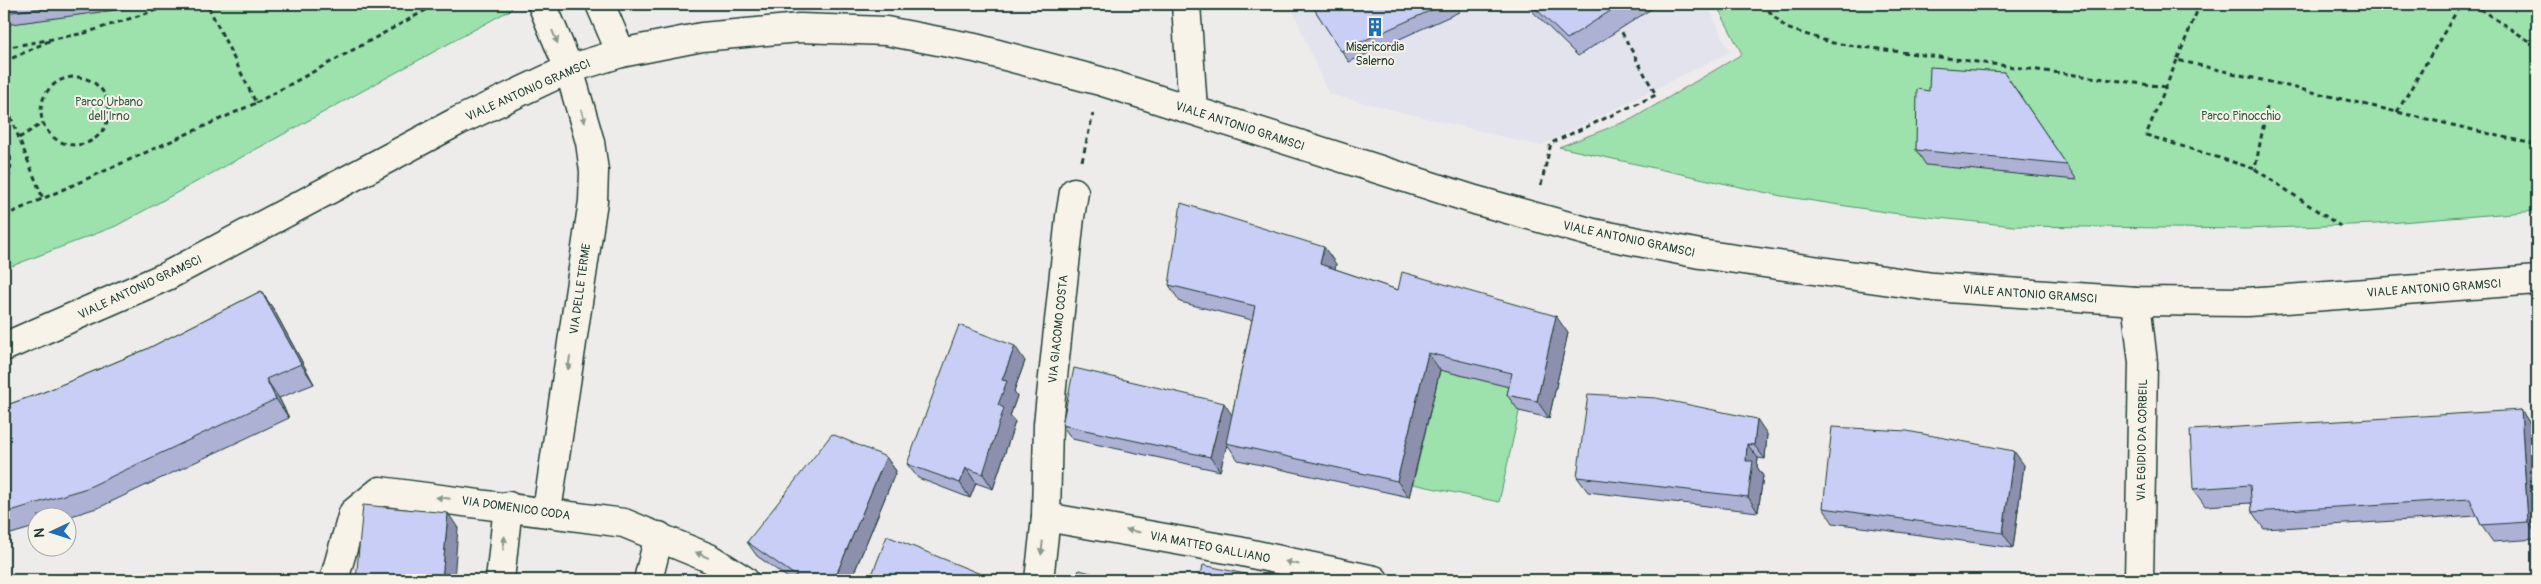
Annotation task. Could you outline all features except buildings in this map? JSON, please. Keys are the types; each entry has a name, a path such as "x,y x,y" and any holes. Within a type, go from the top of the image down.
{"main road":[{"name":"VIA DELLE TERME","path":"542,4 569,69 590,142 594,171 593,201 547,511"},
{"path":"600,4 621,53"},
{"path":"1186,4 1193,110"},
{"name":"VIALE ANTONIO GRAMSCI","path":"4,347 167,276 458,121 569,69 621,53 702,37 800,28 886,31 975,48 1100,81 1360,165 1534,217 1593,232 1700,254 1933,287 2136,301 2247,302 2537,280"},
{"name":"VIA GIACOMO COSTA","path":"1039,580 1046,517 1048,424 1074,192"},
{"name":"VIA EGIDIO DA CORBEIL","path":"2136,301 2143,362 2139,580"},
{"name":"VIA DOMENICO CODA","path":"334,580 352,513 380,491 547,511 624,523 709,558 744,580"},
{"path":"500,580 508,506"},
{"name":"VIA MATTEO GALLIANO","path":"1046,517 1228,550 1374,580"},
{"path":"648,580 659,536"}],"path":[{"path":"4,48 85,33 175,4"},
{"path":"207,4 256,103"},
{"path":"4,216 256,103 437,4"},
{"path":"1762,4 1786,28 1833,44 2166,87"},
{"path":"2200,4 2146,135 2255,169 2340,226"},
{"path":"2397,112 2461,4"},
{"path":"2472,4 2537,46"},
{"path":"1534,217 1551,143 1656,95 1620,29"},
{"path":"4,62 55,38"},
{"path":"2177,60 2537,144"},
{"path":"85,77 95,82 108,99 110,110 104,130 87,144 77,146 66,144 48,132 43,123 40,112 42,101 54,83 63,78 85,77"},
{"path":"1074,192 1100,81"},
{"path":"4,100 43,199"},
{"path":"2255,169 2267,107"},
{"path":"19,138 43,123"},
{"path":"4,139 11,158 10,171 4,186"}],"shaded area":[{"path":"1290,4 1707,4 1730,52 1540,146 1328,94"}],"green space":[{"name":"Parco Urbano dell'Irno","path":"4,4 509,4 512,9 116,226 4,269"},
{"name":"Parco Pinocchio","path":"1716,4 2537,4 2537,211 2376,224 2245,229 2014,226 1892,213 1781,196 1559,147 1632,119 1742,54"},
{"path":"1440,370 1524,390 1499,502 1413,484"}],"place":[{"name":"Misericordia Salerno","path":"1375,27"}]}
